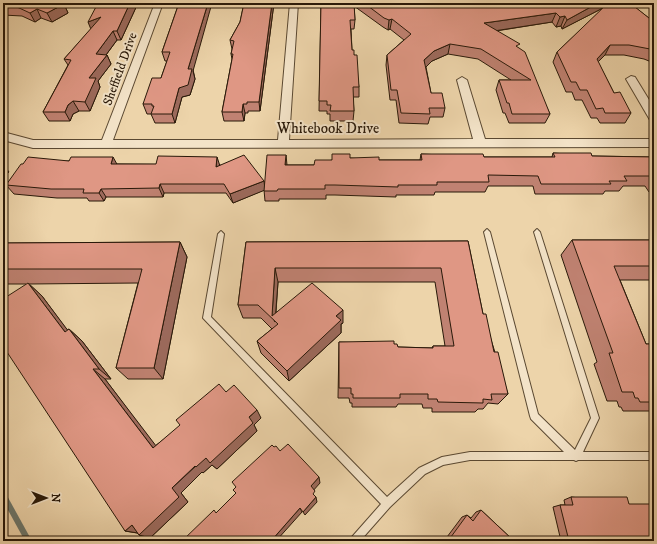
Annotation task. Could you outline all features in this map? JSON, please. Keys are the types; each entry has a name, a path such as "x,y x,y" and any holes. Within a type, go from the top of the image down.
{"street":[{"name":"Sheffield Drive","path":"106,144 159,3"},
{"path":"283,143 294,3"},
{"path":"631,79 654,117"},
{"path":"462,80 480,143"},
{"name":"Whitebook Drive","path":"3,136 33,144 654,143"}],"lane":[{"path":"487,232 534,416 576,457"},
{"path":"537,232 595,418 576,457"},
{"path":"221,234 207,318 387,504"},
{"path":"354,541 387,504 422,470 438,463 470,456 654,456"}],"building":[{"path":"3,3 64,4 47,13 37,9 30,13 17,7 3,7"},
{"path":"98,3 130,3 117,31 113,31 96,54 107,55 89,78 96,78 85,102 73,101 68,105 65,112 43,112 71,60 64,59 101,17 88,22"},
{"path":"179,3 208,3 188,69 192,69 188,85 179,88 172,114 151,114 154,106 152,106 152,104 143,104 152,78 161,78 170,52 162,52"},
{"path":"244,3 272,3 259,102 247,102 247,104 243,104 242,112 222,112 233,54 231,54 234,41 230,40 240,22"},
{"path":"321,3 354,3 355,20 350,20 352,50 354,50 354,55 357,55 359,87 353,87 354,111 330,111 331,105 327,105 327,101 319,101"},
{"path":"364,3 598,3 567,20 565,16 560,17 556,13 484,23 520,44 516,46 525,52 550,114 512,114 499,80 531,80 481,49 450,44 434,51 424,60 431,93 442,93 445,108 429,108 430,114 401,113 397,90 391,90 387,55 411,34 392,19 389,20 384,18"},
{"path":"608,3 630,3 654,22 654,51 629,45 610,45 597,59 614,93 620,92 631,113 605,113 603,108 596,109 587,90 580,90 576,82 571,82 557,52"},
{"path":"553,153 591,153 592,156 654,157 654,176 624,176 627,181 609,181 611,184 541,184 538,176 488,175 489,182 437,182 437,185 398,185 398,187 325,185 325,189 278,189 277,191 264,191 267,155 286,155 285,165 314,165 315,160 332,160 332,154 350,154 350,158 379,157 379,160 422,160 421,154 483,154 484,157 555,157"},
{"path":"244,155 264,181 230,194 224,184 160,184 159,188 101,189 99,193 83,193 84,189 51,189 6,185 28,157 69,161 71,157 113,157 111,164 156,164 158,156 217,157 216,167"},
{"path":"572,240 654,240 654,266 614,266 646,344 654,344 654,402 640,402 638,398 635,398 633,392 622,392 609,353 613,353"},
{"path":"468,241 483,314 486,314 494,352 498,352 508,394 491,394 492,400 483,399 483,403 438,402 437,399 428,399 428,394 400,394 400,398 353,398 351,388 339,388 339,342 394,341 394,344 397,344 398,347 433,348 433,346 454,346 441,268 275,268 272,316 312,283 343,310 336,316 341,320 287,371 257,341 278,324 258,305 238,305 246,242"},
{"path":"180,242 154,368 116,368 142,269 3,269 3,243"},
{"path":"28,283 65,332 69,329 99,369 93,369 153,448 180,425 176,420 219,384 226,392 234,385 257,410 249,417 253,423 210,463 206,458 196,467 195,466 172,488 179,497 139,535 132,525 125,531 3,346 3,299"},
{"path":"288,444 319,477 311,486 315,491 313,494 316,497 303,512 300,508 271,541 182,541 214,510 216,513 236,493 233,490 236,487 232,482 272,445 274,447 276,446 280,451"},
{"path":"571,497 627,497 629,504 654,504 654,541 569,541 560,505 573,505"},
{"path":"481,510 514,541 448,541 467,515 473,521"}],"waterway":[{"path":"3,494 29,541"}]}
